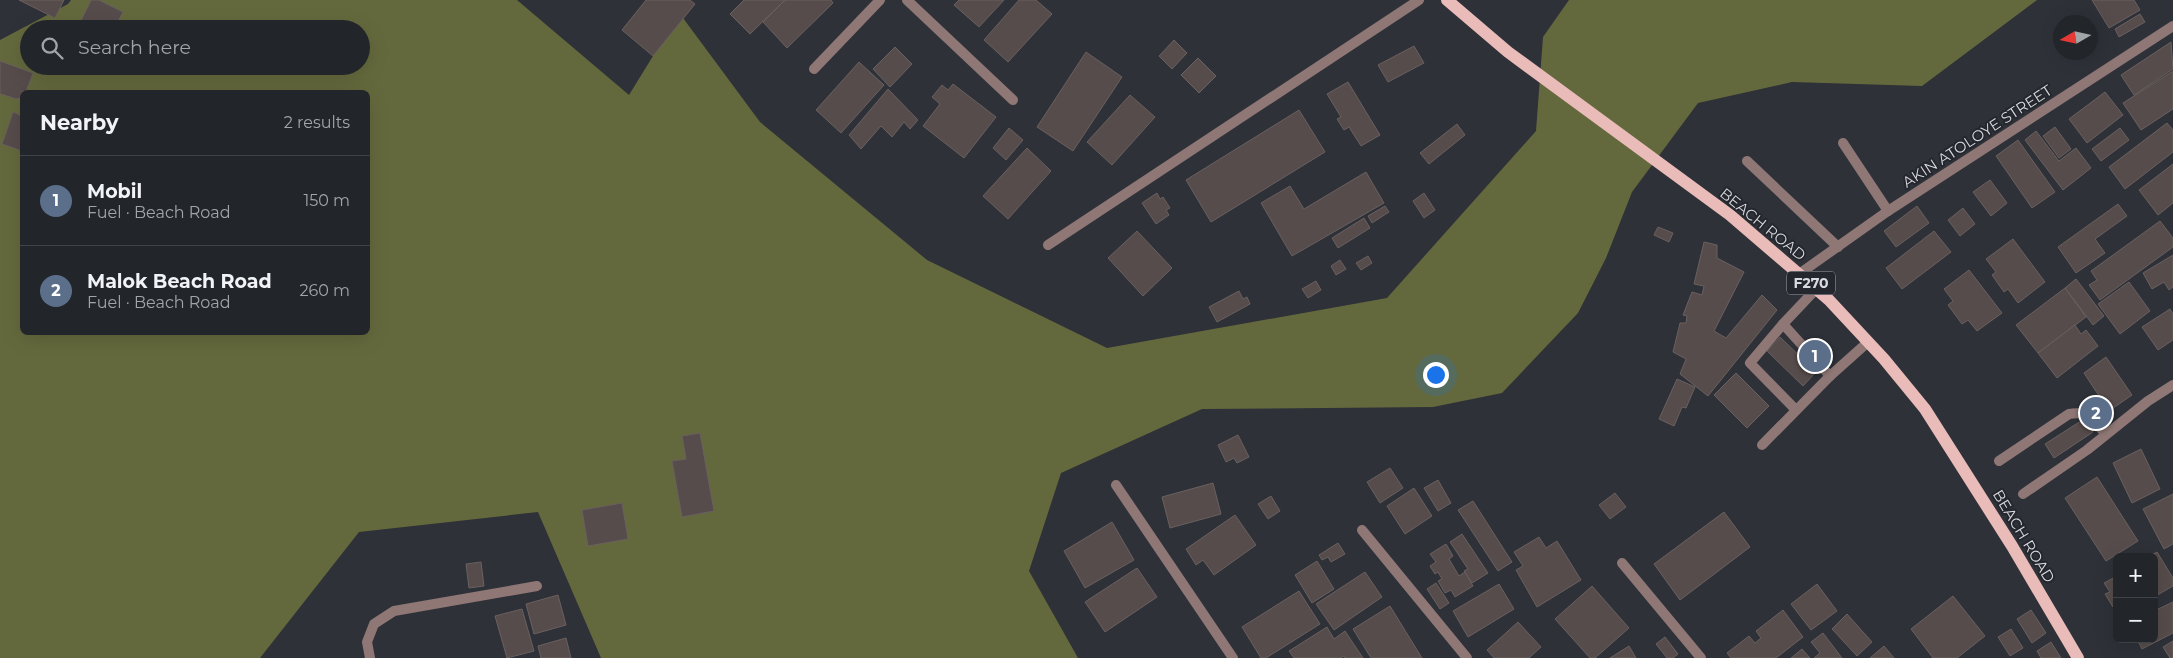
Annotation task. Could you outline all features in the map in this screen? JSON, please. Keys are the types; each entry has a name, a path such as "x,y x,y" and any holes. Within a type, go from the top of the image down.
{"main road":[{"name":"BEACH ROAD","path":"1447,0 1508,52 1730,215 1817,288 1868,342 1925,408 2012,546 2078,658"}],"street":[{"path":"814,69 880,0"},
{"path":"907,0 1013,100"},
{"path":"1048,245 1419,0"},
{"name":"AKIN ATOLOYE STREET","path":"1799,274 1888,211 2173,26"},
{"path":"1843,143 1888,211"},
{"path":"1747,162 1838,246"},
{"path":"1796,410 1750,363 1782,324 1817,288"},
{"path":"1782,324 1830,376"},
{"path":"1762,445 1830,376 1868,342"},
{"path":"2023,494 2106,434 2148,400 2173,385"},
{"path":"1999,461 2069,414 2079,412 2086,414 2106,434"},
{"path":"1116,485 1234,658"},
{"path":"1362,530 1467,658"},
{"path":"1622,563 1701,658"},
{"path":"370,658 367,642 374,624 394,611 537,586"}],"green space":[{"path":"71,0 517,0 629,95 653,56 683,18 760,122 927,260 1107,348 1387,298 1536,131 1543,37 1569,0 2037,0 1922,86 1792,82 1698,103 1632,192 1606,258 1578,313 1502,393 1433,407 1202,409 1061,473 1029,571 1078,658 601,658 538,512 359,532 260,658 0,658 0,40 20,29 20,75 370,75 370,20 38,20 68,4"}],"building":[{"path":"19,0 64,0 55,18"},
{"path":"91,0 99,0 123,12 119,20 81,20"},
{"path":"646,0 690,0 695,4 653,56 622,30"},
{"path":"744,0 785,0 750,34 730,14"},
{"path":"785,0 831,0 833,3 787,48 763,22"},
{"path":"959,0 1004,0 979,27 954,5"},
{"path":"1019,0 1036,0 1052,14 1008,62 984,40"},
{"path":"2092,0 2134,0 2140,10 2109,28"},
{"path":"2140,14 2145,22 2119,37 2115,29"},
{"path":"1174,40 1187,53 1172,69 1159,56"},
{"path":"2171,42 2173,69 2134,95 2121,75"},
{"path":"1414,46 1424,63 1388,82 1378,65"},
{"path":"895,47 912,64 890,87 873,69"},
{"path":"1086,52 1122,77 1073,151 1037,127"},
{"path":"1198,58 1216,76 1199,93 1181,75"},
{"path":"0,61 20,68 20,75 32,75 27,90 20,90 20,98 17,99 0,94"},
{"path":"859,62 884,85 841,133 816,110"},
{"path":"2173,71 2173,109 2141,130 2123,103"},
{"path":"1348,82 1380,135 1361,146 1349,127 1344,130 1337,119 1341,117 1327,94"},
{"path":"953,84 996,117 964,158 923,126 940,104 932,97 942,85 948,90"},
{"path":"888,89 918,120 910,129 904,122 892,137 881,126 861,149 849,135"},
{"path":"2105,92 2123,115 2087,143 2069,119"},
{"path":"1130,95 1155,117 1112,165 1087,142"},
{"path":"1299,110 1325,152 1211,222 1186,180"},
{"path":"13,112 20,115 20,150 2,144"},
{"path":"2167,123 2173,130 2173,152 2125,189 2109,167"},
{"path":"1457,124 1465,135 1429,164 1420,153"},
{"path":"2055,127 2071,149 2059,158 2043,136"},
{"path":"1009,128 1023,140 1006,160 993,148"},
{"path":"2120,128 2129,140 2101,161 2092,149"},
{"path":"2036,131 2059,161 2076,148 2091,168 2063,190 2025,140"},
{"path":"2018,140 2055,192 2032,208 1996,156"},
{"path":"1027,148 1051,171 1008,219 983,196"},
{"path":"2173,164 2173,203 2158,215 2139,190"},
{"path":"1366,172 1384,203 1292,256 1261,203 1290,186 1304,209"},
{"path":"1990,180 2007,203 1991,216 1973,192"},
{"path":"1157,193 1160,199 1163,197 1170,208 1166,210 1169,215 1156,224 1142,203"},
{"path":"1424,193 1435,210 1424,218 1413,201"},
{"path":"2118,204 2127,216 2095,239 2105,253 2076,273 2058,247"},
{"path":"1385,206 1389,212 1372,223 1368,216"},
{"path":"1917,206 1929,223 1896,247 1884,231"},
{"path":"1963,208 1975,224 1960,236 1948,220"},
{"path":"1364,218 1370,228 1338,248 1332,238"},
{"path":"2160,221 2173,238 2173,247 2100,300 2089,285 2097,280 2091,271"},
{"path":"1658,227 1673,233 1669,242 1654,235"},
{"path":"1137,231 1172,268 1143,296 1108,258"},
{"path":"1934,231 1951,252 1902,289 1886,268"},
{"path":"2013,239 2045,282 2018,303 2008,289 2004,292 1992,275 1996,272 1986,259"},
{"path":"1704,242 1717,245 1717,258 1744,272 1714,331 1726,338 1762,295 1777,310 1708,396 1680,374 1686,359 1673,352 1680,323 1686,323 1687,316 1683,315 1692,292 1702,295 1704,286 1694,284"},
{"path":"2173,255 2173,287 2169,290 2164,282 2152,289 2143,273"},
{"path":"1368,256 1372,263 1361,270 1356,263"},
{"path":"1340,260 1346,269 1336,275 1331,266"},
{"path":"1969,270 2002,313 1977,331 1968,320 1962,324 1948,305 1953,301 1944,289"},
{"path":"2076,279 2104,316 2093,325 2065,288"},
{"path":"1316,281 1321,290 1308,298 1302,289"},
{"path":"2129,282 2150,311 2120,334 2098,304"},
{"path":"2065,288 2086,317 2038,353 2016,325"},
{"path":"1239,291 1243,299 1247,297 1250,304 1217,322 1209,307"},
{"path":"2170,309 2173,314 2173,340 2158,350 2142,327"},
{"path":"2075,325 2081,334 2086,330 2098,346 2057,378 2038,353"},
{"path":"1780,337 1816,372 1803,386 1767,351"},
{"path":"2106,357 2132,395 2109,411 2084,373"},
{"path":"1736,373 1769,406 1747,428 1714,395"},
{"path":"1677,379 1695,387 1686,408 1682,407 1674,426 1659,419"},
{"path":"2084,419 2093,432 2054,458 2045,444"},
{"path":"700,433 714,511 682,517 672,461 686,459 682,436"},
{"path":"1238,435 1249,457 1237,463 1234,458 1226,462 1218,445"},
{"path":"2141,449 2160,489 2132,503 2113,463"},
{"path":"1390,468 1403,488 1380,503 1367,482"},
{"path":"2097,477 2138,541 2119,553 2113,553 2113,557 2106,561 2065,498"},
{"path":"1438,480 1451,503 1438,511 1424,488"},
{"path":"1213,483 1221,514 1170,528 1162,497"},
{"path":"1414,488 1432,516 1405,534 1387,506"},
{"path":"1615,493 1626,507 1610,519 1599,505"},
{"path":"2173,494 2173,544 2164,549 2143,509"},
{"path":"1271,496 1280,511 1268,519 1258,504"},
{"path":"1473,501 1512,562 1498,571 1458,510"},
{"path":"622,503 628,539 588,546 582,510"},
{"path":"1724,512 1750,547 1680,600 1654,564"},
{"path":"1235,515 1256,545 1214,575 1203,560 1196,565 1186,549"},
{"path":"1112,522 1134,560 1085,588 1064,551"},
{"path":"1462,534 1488,573 1472,583 1464,571 1468,569 1450,542"},
{"path":"1539,537 1546,548 1557,541 1581,580 1537,607 1516,570 1523,566 1514,552"},
{"path":"1338,543 1345,554 1331,562 1328,557 1322,560 1319,555"},
{"path":"1446,544 1453,556 1449,559 1459,576 1465,572 1473,586 1455,597 1451,590 1445,593 1438,581 1442,579 1438,572 1435,574 1430,566 1436,562 1430,554"},
{"path":"2158,554 2173,578 2173,586 2158,595"},
{"path":"1317,561 1334,589 1312,603 1295,575"},
{"path":"481,562 484,586 469,588 466,564"},
{"path":"1137,568 1157,597 1105,632 1085,602"},
{"path":"1365,572 1382,597 1334,630 1316,604"},
{"path":"2113,578 2113,607 2105,594 2110,592 2104,583"},
{"path":"1436,583 1449,603 1440,609 1427,589"},
{"path":"1499,584 1514,609 1468,637 1453,611"},
{"path":"1817,584 1837,611 1811,630 1791,604"},
{"path":"1592,586 1629,628 1595,658 1590,658 1555,619"},
{"path":"1299,591 1320,624 1266,658 1261,658 1242,627"},
{"path":"558,595 566,625 534,634 526,604"},
{"path":"1953,596 1985,636 1957,658 1933,658 1911,629"},
{"path":"2173,602 2173,633 2158,641 2158,609"},
{"path":"1390,606 1422,658 1371,658 1353,629"},
{"path":"522,609 534,651 507,658 495,616"},
{"path":"1783,610 1803,637 1776,658 1731,658 1727,653 1749,636 1755,643 1761,638 1756,631"},
{"path":"2031,610 2046,633 2032,643 2017,619"},
{"path":"1847,614 1872,642 1857,656 1832,629"},
{"path":"1518,622 1541,647 1529,658 1494,658 1487,650"},
{"path":"1327,627 1334,639 1345,631 1363,658 1345,658 1344,656 1341,658 1294,658 1289,651"},
{"path":"2011,629 2023,648 2010,656 1998,637"},
{"path":"1823,633 1842,658 1814,658 1820,653 1811,642"},
{"path":"1665,637 1678,654 1673,658 1667,658 1656,644"},
{"path":"566,638 571,658 541,658 538,646"},
{"path":"2173,641 2173,658 2170,658 2163,647"},
{"path":"2051,642 2061,658 2041,658 2037,651"},
{"path":"2139,643 2154,643 2142,649"},
{"path":"1629,646 1636,658 1610,658"},
{"path":"1884,646 1894,658 1870,658"},
{"path":"1802,649 1810,658 1791,658"}],"place":[{"name":"Mobil","path":"1815,356"},
{"name":"Malok Beach Road","path":"2096,413"}]}
